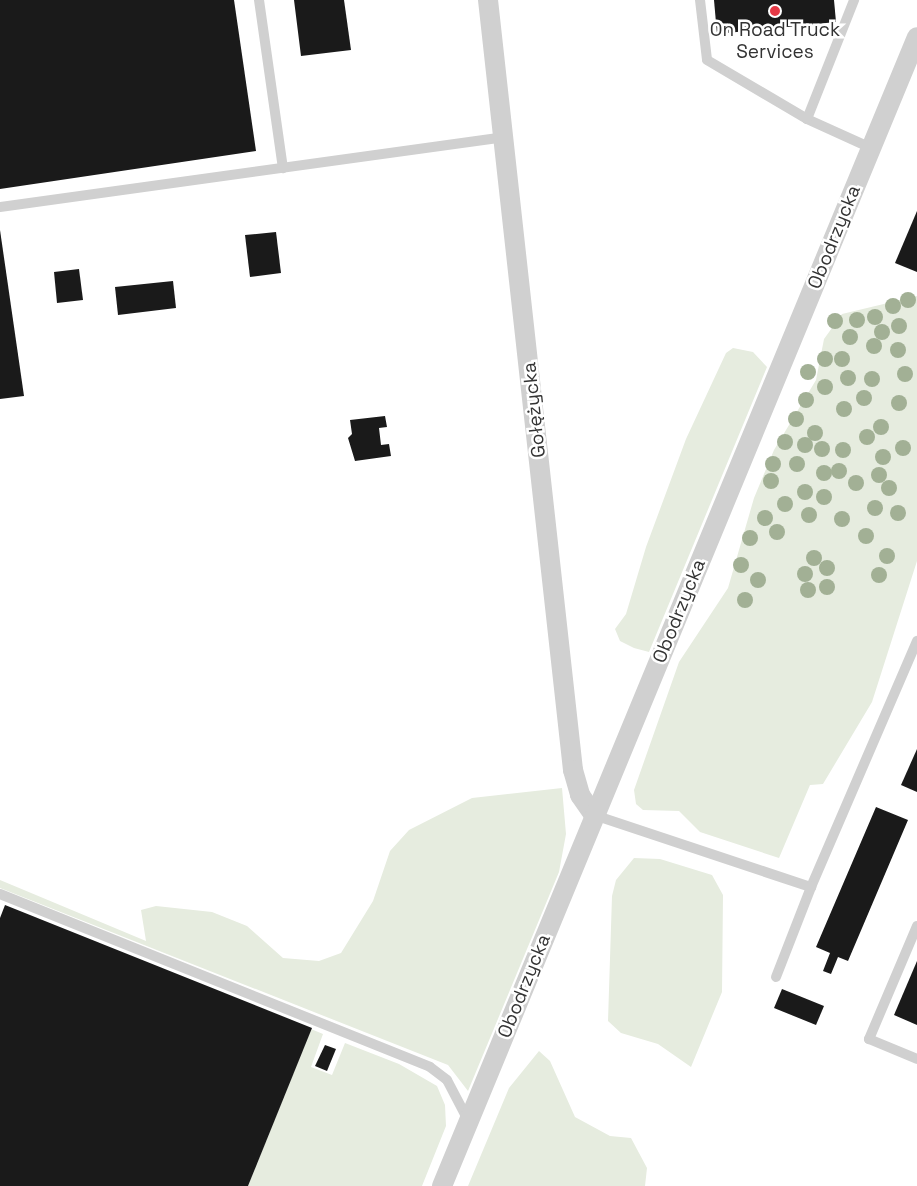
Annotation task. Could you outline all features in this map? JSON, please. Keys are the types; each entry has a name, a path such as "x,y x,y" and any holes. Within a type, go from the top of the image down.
{"street":[{"name":"Gołężycka","path":"488,0 505,137 573,770 580,795 594,815"},
{"name":"Obodrzycka","path":"442,1186 917,37"}],"lane":[{"path":"259,0 283,168"},
{"path":"700,0 706,60 806,119 871,148"},
{"path":"806,119 854,0"},
{"path":"0,207 505,137"},
{"path":"776,977 811,887 917,641"},
{"path":"594,815 811,887"},
{"path":"0,894 430,1067 456,1092 468,1121"},
{"path":"917,926 870,1039 917,1059"}],"shaded area":[{"path":"917,296 917,561 872,702 823,784 810,785 779,858 700,832 679,811 643,810 636,804 634,790 679,662 728,588 754,498 774,450 816,380 824,339 842,314"},
{"path":"733,348 753,352 767,367 649,652 634,648 620,641 615,629 626,614 646,547 686,439 726,353"},
{"path":"562,788 566,834 559,872 468,1091 448,1065 0,888 0,880 146,941 141,910 156,906 212,912 247,926 283,958 319,961 341,953 373,901 390,851 409,830 472,798"},
{"path":"634,858 660,859 712,875 723,895 722,992 691,1067 658,1044 621,1033 608,1021 612,896 616,880"},
{"path":"311,1029 323,1034 311,1067 332,1075 345,1043 399,1064 437,1086 445,1105 446,1126 422,1186 248,1186"},
{"path":"539,1051 550,1061 575,1117 610,1136 631,1138 647,1168 645,1186 468,1186 509,1088"}],"building":[{"path":"0,0 234,0 256,151 0,189"},
{"path":"294,0 344,0 351,50 301,56"},
{"name":"On Road Truck Services","path":"714,0 834,0 836,22 717,34"},
{"path":"917,211 917,272 895,263"},
{"path":"0,230 24,396 0,399"},
{"path":"276,232 281,273 250,277 245,235"},
{"path":"79,269 83,300 57,303 54,272"},
{"path":"173,281 176,308 118,315 115,287"},
{"path":"385,416 387,427 379,428 381,445 389,444 391,456 355,461 348,438 352,434 350,420"},
{"path":"917,749 917,792 901,785"},
{"path":"876,807 908,820 848,961 838,957 831,974 823,971 830,953 816,947"},
{"path":"5,905 312,1028 248,1186 0,1186 0,918"},
{"path":"917,961 917,1025 894,1015"},
{"path":"782,989 824,1006 816,1025 774,1008"},
{"path":"325,1045 336,1049 327,1071 315,1066"}],"place":[{"name":"On Road Truck Services","path":"775,11"}]}
